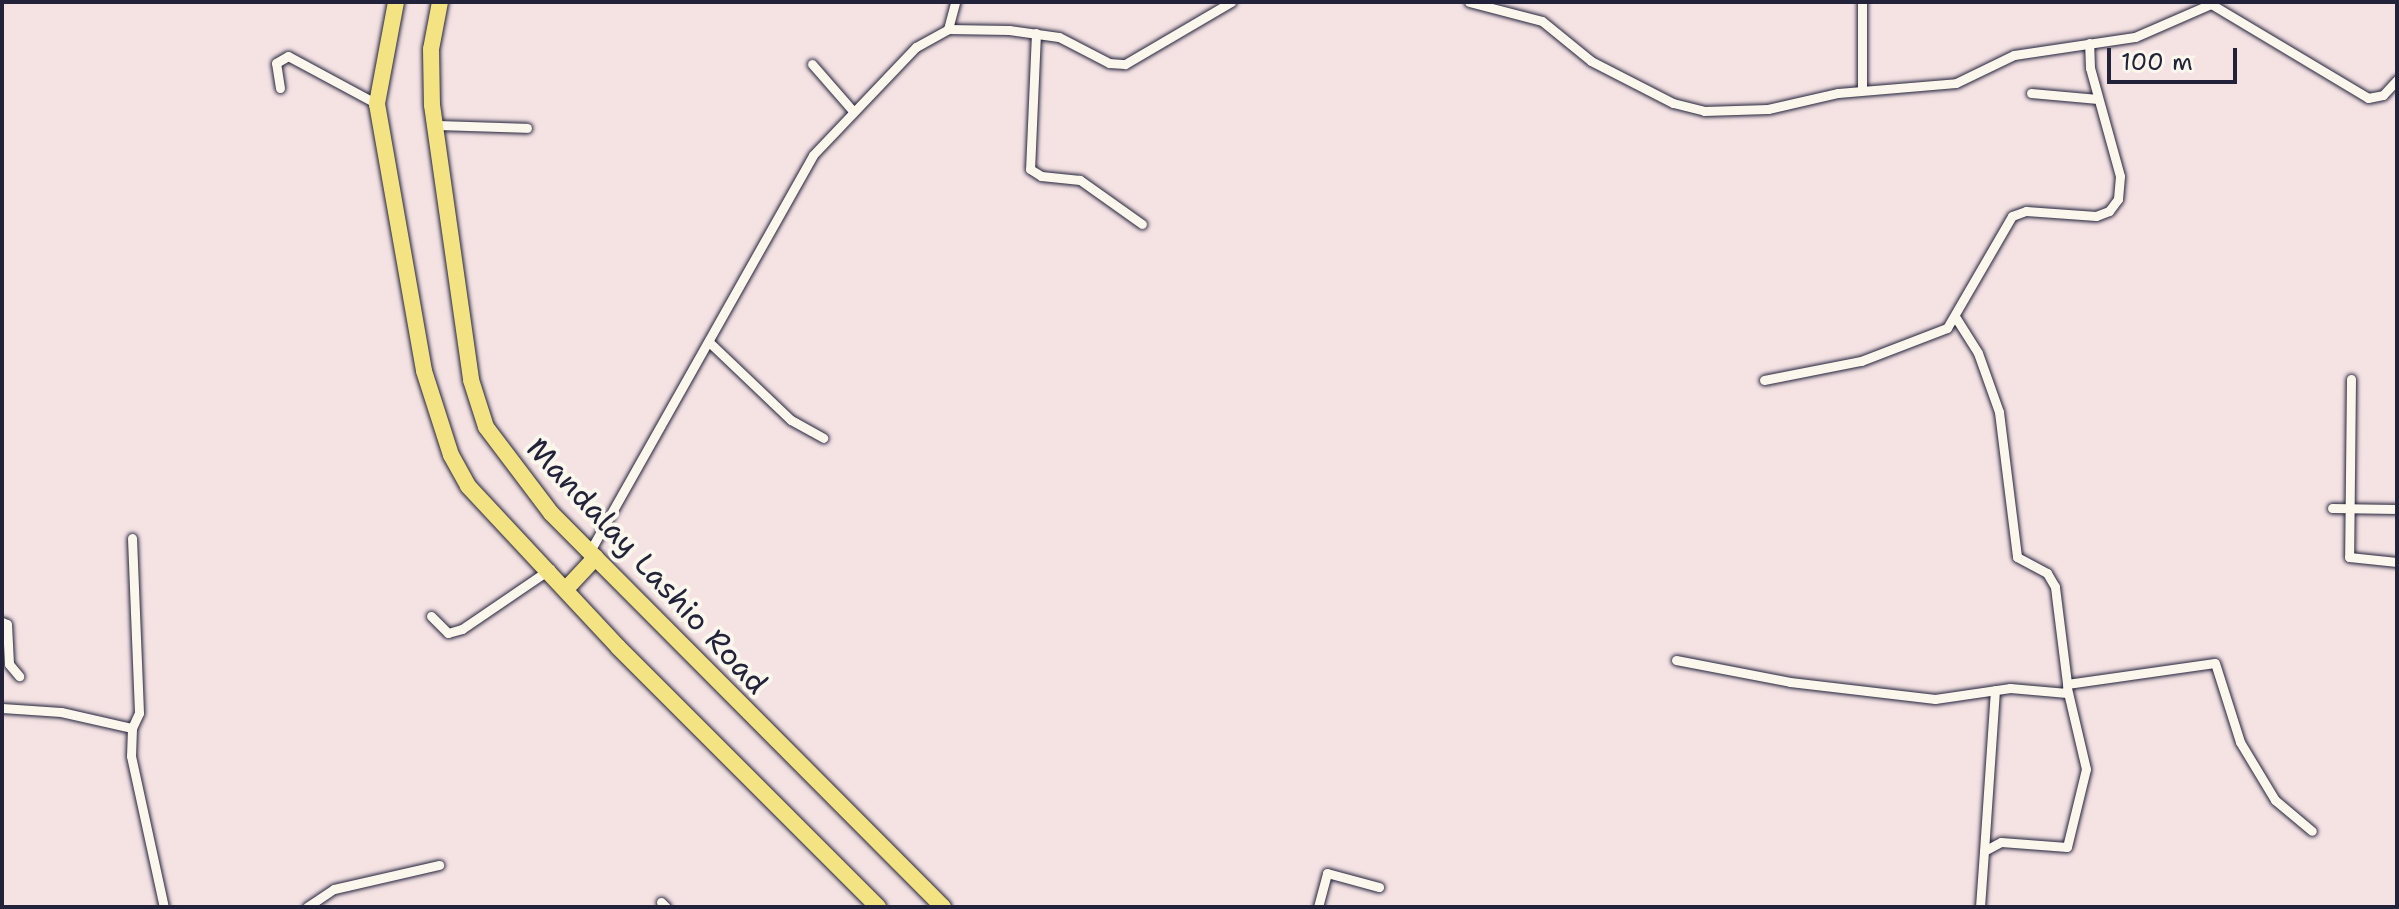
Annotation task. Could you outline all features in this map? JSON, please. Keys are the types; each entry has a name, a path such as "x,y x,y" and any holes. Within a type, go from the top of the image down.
{"highway":[{"path":"396,2 377,104 437,425 468,486 550,569 618,647 878,907"},
{"name":"Mandalay Lashio Road","path":"440,2 431,49 434,125 477,404 518,475 943,907"},
{"path":"567,588 593,554"}],"street":[{"path":"948,29 955,2"},
{"path":"593,554 813,155 916,47 948,29 1036,33 1074,41 1109,63 1125,64 1231,2"},
{"path":"1469,2 1542,21 1591,61 1690,109 1768,109 1862,89 1956,83 2014,55 2135,37 2206,3 2221,5 2239,22 2368,98 2383,95 2397,80"},
{"path":"1862,2 1862,89"},
{"path":"1036,33 1030,169 1041,176 1080,180 1142,224"},
{"path":"1764,380 1871,358 1928,338 1956,318 2012,216 2049,210 2103,215 2118,199 2120,176 2098,99 2089,43"},
{"path":"280,88 276,63 288,56 377,104"},
{"path":"812,64 853,111"},
{"path":"2031,93 2098,99"},
{"path":"434,125 527,128"},
{"path":"1956,318 1978,353 1999,412 2017,557 2047,573 2055,587 2067,689 2086,769 2067,847 2001,842 1984,851"},
{"path":"709,342 791,420 823,438"},
{"path":"2351,379 2350,560 2397,562"},
{"path":"2332,508 2397,509"},
{"path":"132,538 139,713 132,728 131,756 164,907"},
{"path":"431,616 448,633 462,629 550,569"},
{"path":"2,622 7,624 9,664 19,676"},
{"path":"1676,660 1790,682 1935,699 1995,690 2067,689 2215,663 2240,742 2275,800 2312,831"},
{"path":"1980,907 1995,690"},
{"path":"2,708 61,712 132,728"},
{"path":"307,907 334,889 439,865"},
{"path":"1318,907 1327,873 1379,887"}]}
